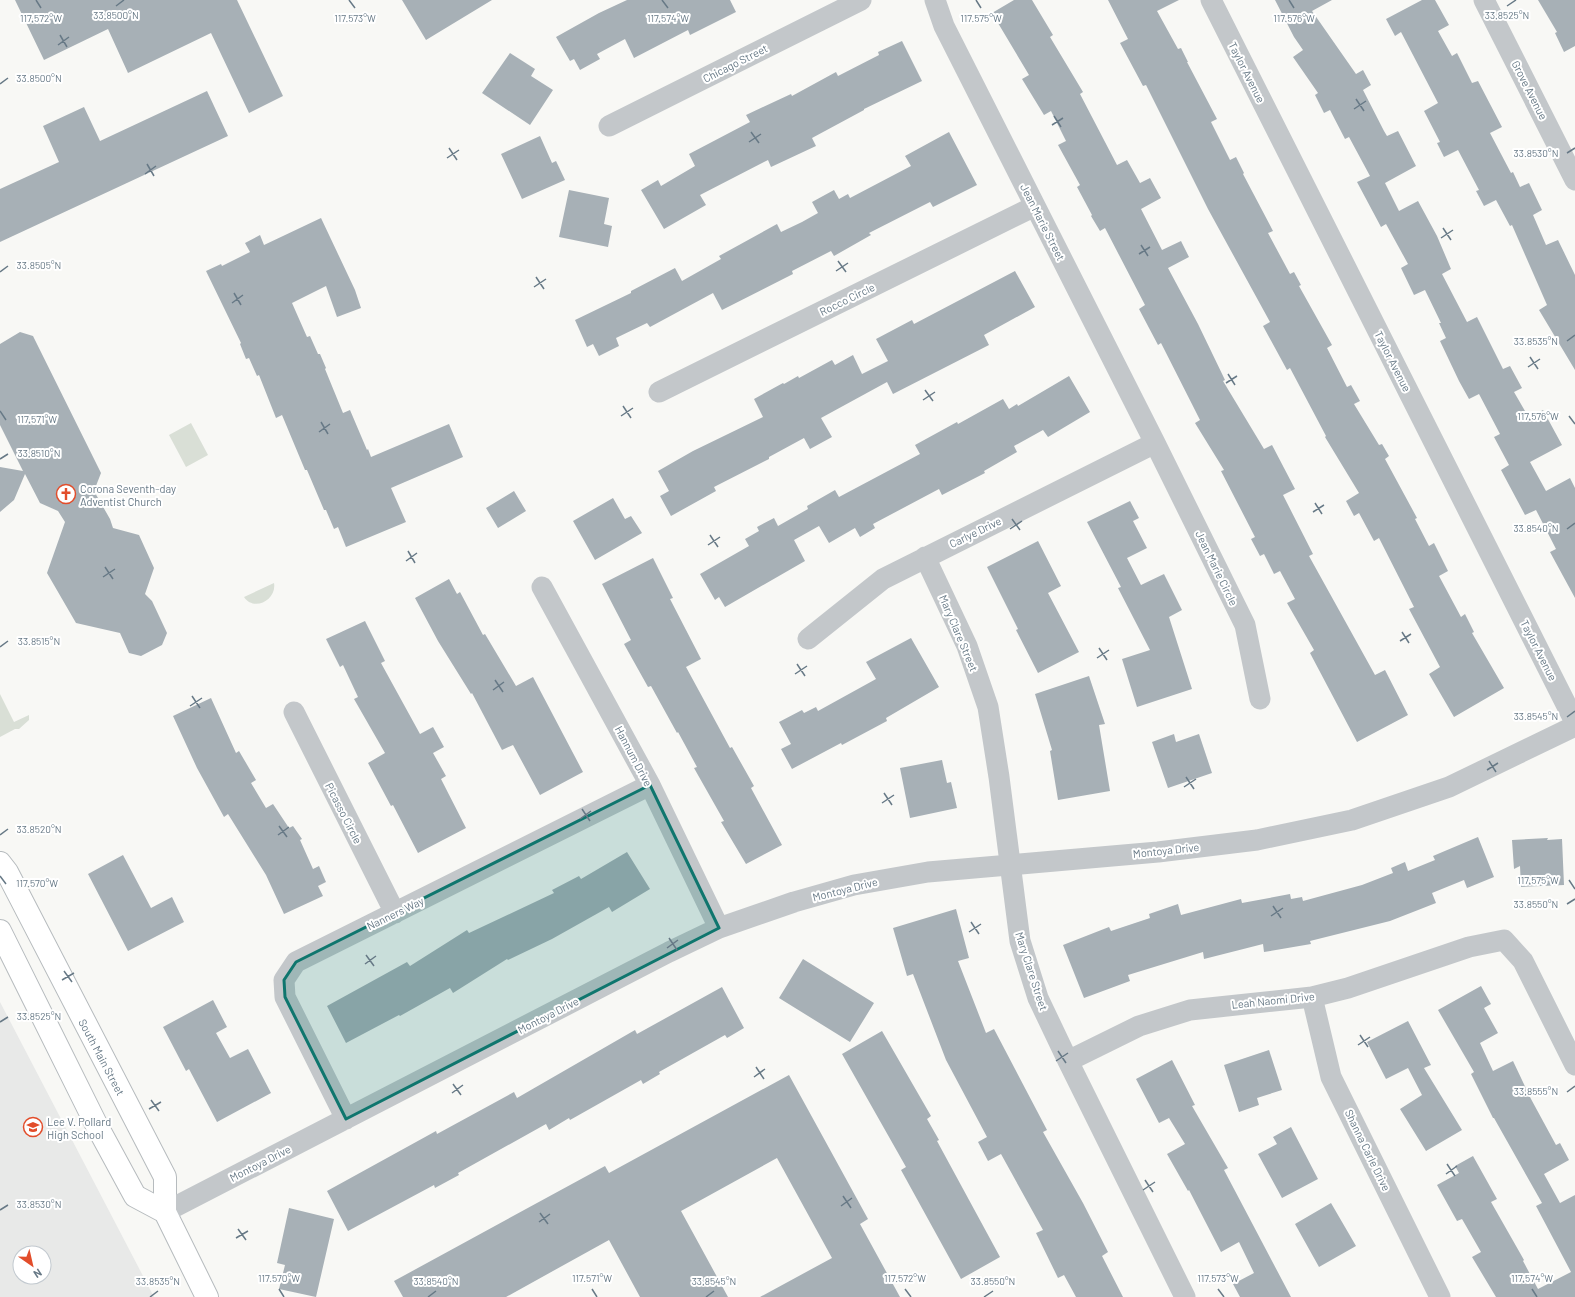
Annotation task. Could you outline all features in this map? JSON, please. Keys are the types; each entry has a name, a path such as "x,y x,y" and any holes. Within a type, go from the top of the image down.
{"main road":[{"name":"South Main Street","path":"0,863 7,872 165,1177 165,1212 207,1297"},
{"path":"0,931 135,1196 165,1212"}],"street":[{"name":"Chicago Street","path":"609,126 861,0"},
{"name":"Jean Marie Street","path":"935,0 944,26 1155,443"},
{"name":"Taylor Avenue","path":"1211,0 1575,722"},
{"name":"Grove Avenue","path":"1484,0 1575,180"},
{"name":"Rocco Circle","path":"659,392 1035,206"},
{"name":"Carlye Drive","path":"808,639 883,579 1155,443"},
{"name":"Jean Marie Circle","path":"1155,443 1245,625 1260,699"},
{"name":"Mary Clare Street","path":"925,557 968,646 988,707 999,777 1020,941 1038,998 1185,1297"},
{"name":"Hannum Drive","path":"542,587 650,785 719,928"},
{"name":"Picasso Circle","path":"294,712 395,913"},
{"name":"Montoya Drive","path":"165,1212 669,952 719,928 794,902 854,885 928,872 1158,852 1257,840 1352,820 1449,787 1575,726"},
{"name":"Nanners Way","path":"346,1119 285,997 284,980 296,962 650,785"},
{"name":"Leah Naomi Drive","path":"1068,1061 1139,1026 1190,1010 1312,997 1348,988 1469,947 1504,940 1523,961 1575,1065"},
{"name":"Shanna Carle Drive","path":"1312,997 1331,1077 1440,1297"}],"highlighted area":[{"path":"650,785 719,928 346,1119 285,997 284,980 296,962"}],"shaded area":[{"path":"191,423 208,455 186,467 169,435"},
{"path":"274,583 272,594 264,602 253,604 244,597"},
{"path":"0,694 14,722 29,715 29,720 19,729 15,729 0,737"},
{"name":"Lee V. Pollard High School","path":"0,1002 154,1297 0,1297"}],"building":[{"path":"15,0 237,0 283,96 249,113 211,33 128,73 108,29 44,60"},
{"path":"402,0 492,0 426,40"},
{"path":"627,0 730,0 736,12 690,35 688,30 634,58 625,39 597,54 600,59 580,70 574,59 570,61 556,37 599,13"},
{"path":"1014,0 1032,0 1053,35 1050,37 1083,92 1080,94 1117,165 1127,160 1140,183 1150,178 1161,198 1141,209 1162,250 1181,241 1189,257 1168,268 1198,324 1225,380 1223,381 1264,449 1272,445 1295,489 1283,495 1313,554 1309,556 1375,675 1385,670 1408,715 1357,742 1310,653 1314,650 1287,603 1295,599 1280,571 1274,574 1264,554 1260,556 1251,539 1255,537 1221,471 1224,470 1195,423 1200,420 1161,343 1158,345 1139,309 1145,305 1105,228 1100,231 1091,216 1092,215 1077,187 1080,185 1058,145 1066,141 1051,111 1044,115 1022,79 1029,75 992,13"},
{"path":"1108,0 1179,0 1157,11 1178,49 1181,48 1217,119 1211,122 1230,160 1236,157 1244,173 1243,174 1273,231 1268,233 1290,274 1294,272 1301,285 1299,286 1332,345 1327,348 1347,387 1351,385 1360,401 1354,404 1379,445 1382,444 1389,456 1385,459 1417,518 1415,519 1429,546 1434,543 1448,571 1439,576 1461,617 1465,614 1474,632 1472,633 1504,688 1454,717 1429,674 1440,667 1409,609 1414,607 1379,538 1374,541 1359,513 1354,516 1346,501 1359,493 1325,437 1326,436 1290,368 1287,370 1263,326 1270,322 1208,209 1146,85 1143,86 1120,43 1128,39"},
{"path":"1275,0 1332,0 1312,11 1356,74 1363,70 1371,85 1363,90 1384,131 1387,136 1398,131 1416,166 1385,183 1399,211 1418,201 1437,236 1451,269 1442,274 1467,322 1477,317 1503,369 1510,366 1522,388 1514,392 1529,418 1543,410 1562,445 1530,462 1546,491 1570,478 1575,488 1575,598 1550,552 1556,549 1536,510 1525,515 1501,470 1509,465 1494,437 1500,434 1479,394 1469,399 1459,381 1440,341 1446,338 1439,323 1441,323 1425,290 1414,295 1401,268 1408,264 1386,224 1381,227 1357,182 1370,176 1349,137 1345,139 1330,110 1324,113 1315,95 1318,93 1293,57 1303,50 1294,37"},
{"path":"1422,0 1435,0 1449,25 1438,31 1452,56 1457,53 1472,83 1478,81 1502,127 1490,133 1520,187 1529,183 1542,210 1533,215 1546,245 1558,240 1575,275 1575,370 1539,310 1547,305 1512,225 1510,226 1496,200 1484,206 1476,191 1479,190 1458,150 1444,157 1437,143 1440,142 1424,111 1438,103 1401,32 1395,36 1386,19"},
{"path":"1538,0 1575,0 1575,46 1564,52 1555,33 1557,32"},
{"path":"902,41 922,81 864,109 812,138 816,146 771,167 768,160 700,195 706,205 664,229 641,190 658,180 661,186 695,166 689,154 750,122 746,115 791,94 792,96 836,72 838,76 879,55 878,52"},
{"path":"510,53 535,69 531,76 553,90 530,125 482,93"},
{"path":"207,91 228,136 0,242 0,189 59,162 43,126 84,107 100,141"},
{"path":"949,132 977,185 933,207 930,202 869,233 871,235 834,256 831,251 792,271 793,274 722,310 713,293 650,327 647,323 616,338 619,346 599,356 593,344 587,347 575,320 631,293 631,291 675,268 682,281 721,259 719,256 777,224 781,232 802,222 818,213 812,202 834,190 839,199 848,194 850,198 911,166 905,156"},
{"path":"540,136 552,163 556,161 565,180 522,199 501,154"},
{"path":"569,190 609,198 604,224 612,226 608,247 559,237"},
{"path":"321,218 355,290 361,308 337,317 326,286 292,303 307,337 310,336 318,354 320,354 343,413 350,410 371,457 449,424 463,457 391,488 406,522 346,547 338,527 334,529 326,510 324,510 307,470 305,470 282,415 276,418 259,375 257,376 249,358 246,359 240,344 241,343 206,271 221,264 222,266 250,252 245,243 260,235 264,245"},
{"path":"1015,271 1035,307 984,335 989,345 893,394 887,382 821,418 832,437 810,449 804,438 769,457 769,459 714,487 716,491 671,516 660,496 669,491 658,471 693,451 763,417 754,399 798,376 799,378 832,360 835,365 853,355 862,374 888,361 876,339 912,320 914,324"},
{"name":"Corona Seventh-day Adventist Church","path":"20,332 33,336 101,473 94,491 110,519 113,528 139,535 154,568 145,594 152,601 167,633 162,645 141,656 129,653 120,633 76,623 47,573 65,522 58,511 40,503 25,474 14,500 0,512 0,467 23,471 0,425 0,344"},
{"path":"1069,376 1090,412 1048,437 1043,430 1014,446 1017,452 984,471 985,473 942,495 939,489 873,524 875,528 860,537 855,528 829,543 819,526 794,540 805,561 725,607 719,597 715,600 700,574 749,546 745,539 759,531 757,527 774,518 778,526 808,509 807,506 835,490 839,497 920,454 915,445 957,422 958,424 1003,399 1009,409 1017,404 1018,406"},
{"path":"514,491 526,511 498,528 486,508"},
{"path":"613,498 625,519 631,516 642,533 595,560 573,521"},
{"path":"1130,501 1139,518 1133,521 1147,548 1127,558 1141,585 1164,574 1182,610 1169,617 1192,689 1137,707 1122,659 1150,650 1118,588 1121,587 1087,522"},
{"path":"1038,541 1061,586 1048,593 1079,652 1038,673 987,567"},
{"path":"653,558 673,598 670,599 701,659 686,667 730,748 732,747 754,786 751,788 782,845 746,864 721,822 724,821 694,768 697,767 678,732 677,733 651,686 648,687 624,644 631,640 602,584"},
{"path":"449,579 457,594 460,592 483,635 485,634 516,686 533,677 583,772 540,795 513,745 502,750 472,693 471,694 438,641 415,598"},
{"path":"365,621 385,661 381,663 420,734 433,727 444,747 433,753 446,776 441,779 466,828 418,853 393,805 391,806 368,763 385,753 354,699 358,697 343,665 340,667 326,639"},
{"path":"911,638 939,687 886,718 887,721 792,769 781,749 791,744 779,722 802,710 804,713 816,707 818,711 876,679 866,662"},
{"path":"1089,676 1105,724 1099,725 1110,791 1058,800 1050,751 1052,750 1035,694"},
{"path":"211,698 236,753 239,751 256,780 251,783 266,808 273,804 289,828 293,826 302,839 300,840 313,869 319,866 326,882 318,886 323,896 284,914 266,875 228,814 224,817 197,768 173,716"},
{"path":"1174,734 1176,742 1199,734 1212,773 1168,788 1152,742"},
{"path":"942,760 947,783 951,782 957,808 910,818 900,768"},
{"path":"1478,837 1494,877 1467,888 1464,880 1432,893 1436,903 1390,921 1310,941 1311,944 1264,952 1263,944 1204,959 1203,952 1128,975 1130,981 1084,998 1063,945 1109,927 1111,931 1150,918 1149,914 1178,904 1181,915 1241,899 1242,903 1290,894 1291,899 1302,897 1303,901 1362,885 1393,873 1391,868 1405,862 1408,871 1435,860 1433,856"},
{"path":"1548,838 1547,840 1562,839 1564,885 1521,887 1520,866 1514,869 1512,840"},
{"path":"627,852 650,889 612,912 609,907 552,939 508,960 507,959 453,993 450,988 400,1016 399,1015 346,1043 327,1006 407,962 410,966 467,930 469,933 554,893 552,890 579,876 581,879"},
{"path":"123,855 151,908 172,897 184,922 128,951 88,874"},
{"path":"956,909 969,958 958,961 986,1033 994,1029 1047,1130 1043,1132 1083,1203 1108,1252 1102,1256 1123,1297 1076,1297 1064,1275 1058,1278 1036,1233 1043,1230 1001,1154 988,1161 978,1142 987,1137 946,1060 913,974 907,976 893,928"},
{"path":"803,959 874,1003 850,1042 779,998"},
{"path":"1481,986 1491,1004 1484,1008 1498,1033 1480,1043 1493,1071 1513,1061 1531,1099 1556,1145 1560,1143 1569,1160 1544,1174 1560,1203 1575,1195 1575,1297 1496,1297 1472,1257 1481,1252 1462,1219 1457,1221 1437,1185 1459,1173 1455,1166 1473,1156 1497,1199 1491,1202 1524,1260 1523,1261 1538,1289 1571,1272 1536,1206 1542,1203 1493,1118 1471,1074 1474,1072 1438,1010"},
{"path":"722,987 744,1028 727,1038 725,1035 659,1072 660,1074 643,1084 641,1080 570,1120 569,1118 549,1130 546,1124 458,1173 459,1175 435,1188 434,1185 348,1231 327,1191 436,1131 437,1134 514,1092 517,1098 635,1030 637,1034"},
{"path":"213,1000 227,1027 216,1033 230,1058 248,1049 271,1093 217,1122 189,1069 186,1071 163,1027"},
{"path":"1408,1021 1431,1065 1424,1068 1462,1130 1426,1151 1400,1109 1422,1095 1408,1068 1386,1079 1367,1042"},
{"path":"882,1031 931,1116 927,1119 939,1140 937,1141 1000,1257 961,1279 901,1170 906,1167 842,1054"},
{"path":"1269,1050 1282,1090 1257,1098 1259,1105 1239,1112 1224,1065"},
{"path":"1172,1060 1195,1105 1192,1106 1228,1168 1224,1170 1291,1297 1240,1297 1233,1284 1254,1273 1239,1242 1221,1252 1189,1190 1188,1191 1167,1154 1185,1144 1169,1118 1159,1123 1136,1079"},
{"path":"789,1075 868,1219 860,1224 900,1297 760,1297 832,1258 777,1158 681,1211 728,1297 640,1297 609,1240 506,1297 403,1297 394,1281 605,1166 609,1173"},
{"path":"1291,1127 1318,1179 1282,1198 1258,1154 1277,1144 1273,1137"},
{"path":"1331,1203 1356,1246 1319,1267 1295,1224"},
{"path":"289,1208 334,1219 316,1297 279,1289 285,1265 277,1263"}],"place":[{"name":"Corona Seventh-day Adventist Church","path":"66,494"},
{"name":"Lee V. Pollard High School","path":"33,1127"}]}
